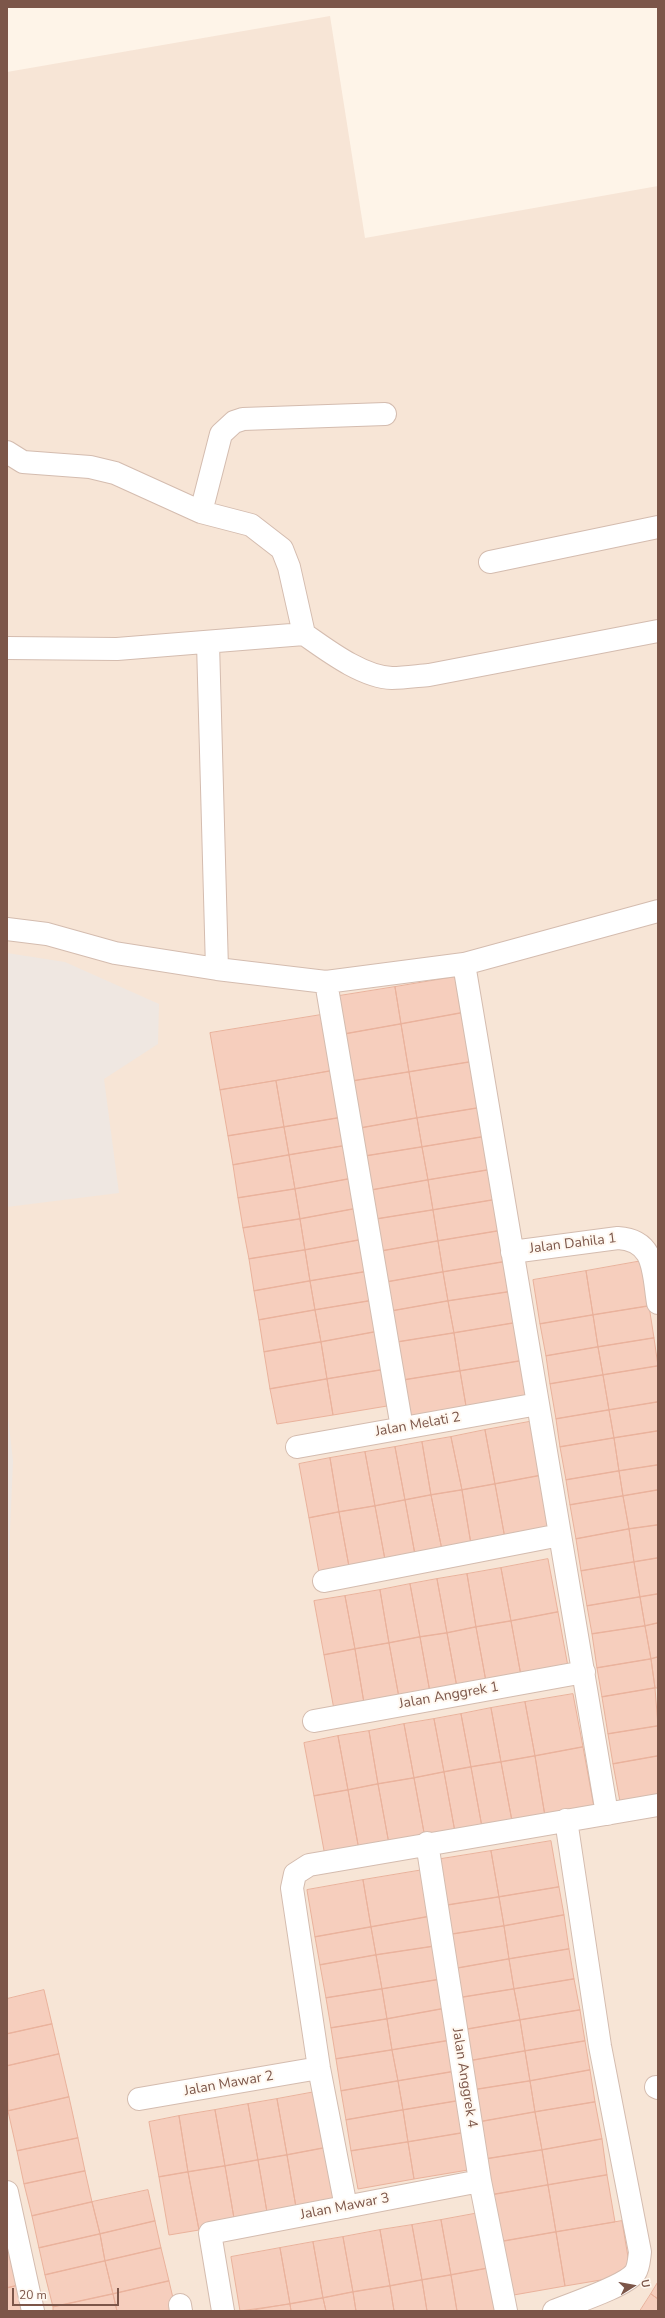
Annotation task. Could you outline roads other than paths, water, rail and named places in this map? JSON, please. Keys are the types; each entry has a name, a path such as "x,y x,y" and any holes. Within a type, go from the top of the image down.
{"street":[{"path":"201,512 221,434 234,422 243,419 385,414"},
{"path":"7,452 23,462 90,467 115,473 201,512 251,525 282,549 290,567 304,634"},
{"path":"490,562 658,527"},
{"path":"7,648 117,649 208,643 304,634 331,653 364,671 390,678 429,675 658,632"},
{"path":"208,643 217,969"},
{"path":"7,929 47,934 115,953 217,969 326,982 464,964 658,911"},
{"path":"464,964 607,1814"},
{"path":"326,982 402,1428"},
{"name":"Jalan Dahila 1","path":"512,1252 618,1238 630,1238 646,1249 650,1258 658,1304"},
{"name":"Jalan Melati 2","path":"297,1447 538,1404"},
{"path":"324,1581 560,1535"},
{"name":"Jalan Anggrek 1","path":"314,1721 584,1672"},
{"path":"346,2207 320,2068 292,1888 295,1874 309,1865 427,1843 658,1805"},
{"path":"554,2311 624,2282 634,2274 638,2267 640,2252 600,2046 566,1820"},
{"name":"Jalan Anggrek 4","path":"427,1843 480,2181 506,2311"},
{"name":"Jalan Mawar 2","path":"139,2099 320,2068"},
{"name":"Jalan Mawar 3","path":"223,2311 210,2234 480,2181"},
{"path":"7,2192 33,2311"}]}
